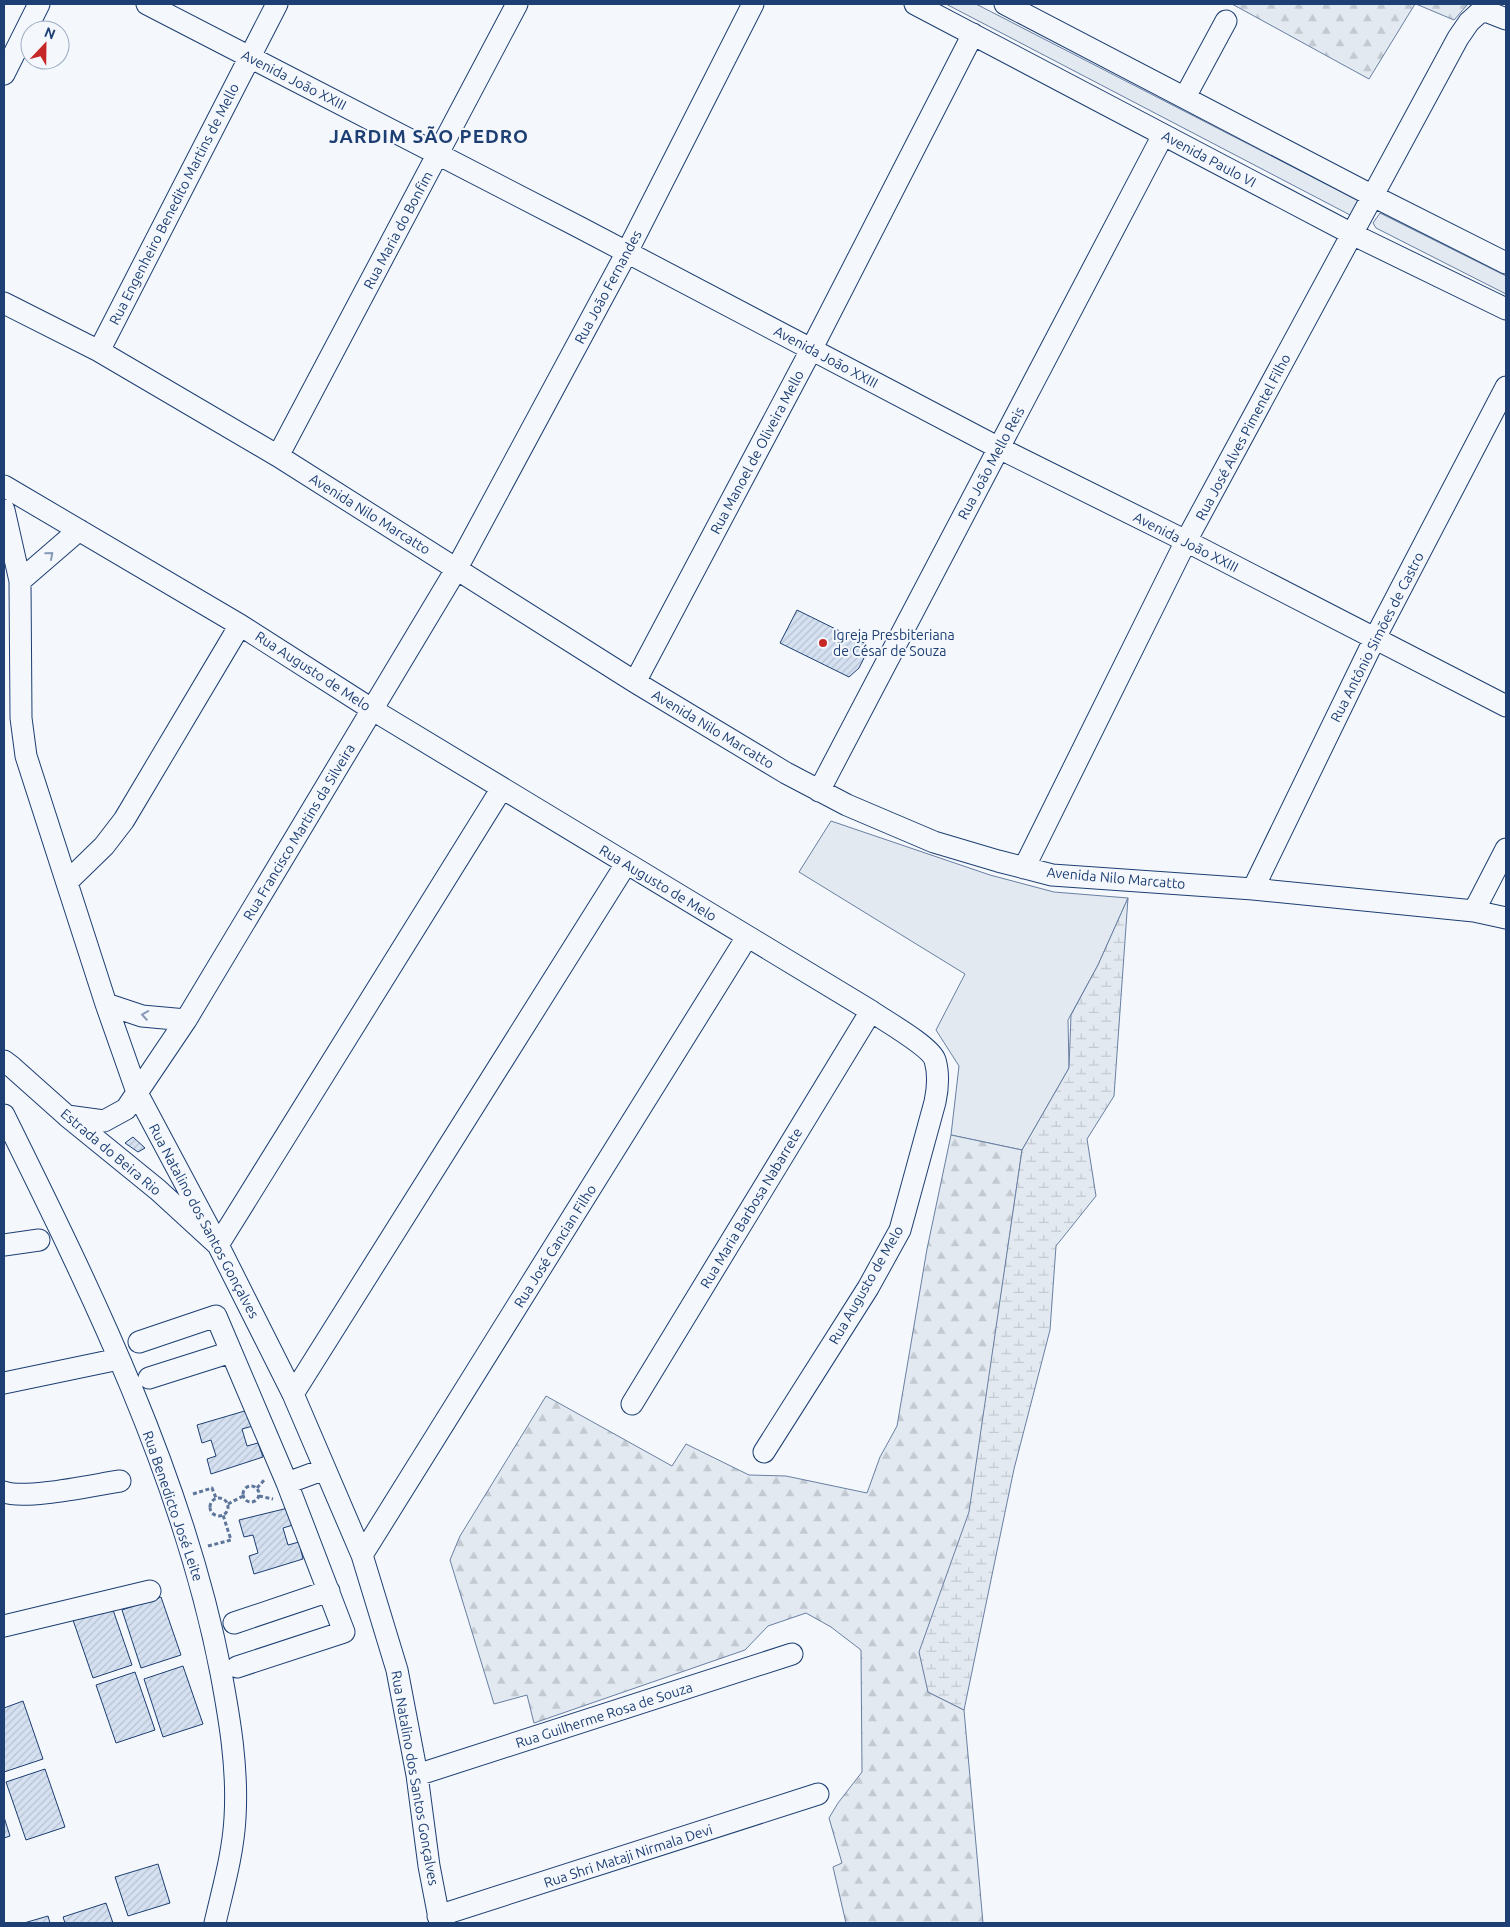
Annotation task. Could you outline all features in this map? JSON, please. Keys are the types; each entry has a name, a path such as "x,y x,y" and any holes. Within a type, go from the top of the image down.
{"street":[{"path":"4,74 40,4"},
{"name":"Avenida João XXIII","path":"147,4 439,154 999,448 1506,706"},
{"name":"Rua Engenheiro Benedito Martins de Mello","path":"99,351 277,4"},
{"name":"Rua Maria do Bonfim","path":"278,456 517,4"},
{"name":"Rua João Fernandes","path":"457,568 627,252 753,4"},
{"name":"Avenida Paulo VI","path":"915,4 1352,234 1506,309"},
{"path":"1005,4 1373,196 1506,263"},
{"name":"Rua José Alves Pimentel Filho","path":"1024,868 1186,542 1458,38 1469,22 1480,12 1488,12 1506,19"},
{"path":"1185,97 1226,21"},
{"name":"Rua Manoel de Oliveira Mello","path":"635,682 811,350 973,34"},
{"name":"Rua João Mello Reis","path":"819,791 1163,135"},
{"name":"Avenida Nilo Marcatto","path":"4,303 99,351 278,456 635,682 786,774 872,816 934,842 1052,875 1253,889 1474,911 1506,918"},
{"name":"Rua Antônio Simões de Castro","path":"1253,889 1374,640 1506,387"},
{"name":"Rua Augusto de Melo","path":"4,486 240,625 373,710 871,1011 927,1049 934,1058 938,1083 935,1102 900,1230 868,1288 764,1452"},
{"name":"Rua Natalino dos Santos Gonçalves","path":"4,510 20,581 21,718 26,756 68,881 106,1004 138,1094 218,1245 293,1394 362,1555 397,1670 417,1775 439,1920"},
{"path":"20,581 79,530"},
{"name":"Rua Francisco Martins da Silveira","path":"104,1121 126,1109 138,1094 186,1020 457,568"},
{"path":"68,881 104,846 124,820 240,625"},
{"path":"218,1245 502,788"},
{"path":"1474,911 1506,849"},
{"path":"293,1394 626,864"},
{"name":"Rua José Cancian Filho","path":"362,1555 747,937"},
{"path":"106,1004 142,1016 186,1020"},
{"name":"Rua Maria Barbosa Nabarrete","path":"632,1404 871,1011"},
{"name":"Estrada do Beira Rio","path":"4,1061 67,1116 158,1190 218,1245"},
{"name":"Rua Benedicto José Leite","path":"4,1115 119,1359 156,1452 196,1570 214,1636 230,1722 234,1769 235,1817 231,1852 215,1923"},
{"path":"67,1116 104,1121 105,1146"},
{"path":"4,1245 40,1240"},
{"path":"139,1342 216,1316 287,1483 344,1632 237,1667"},
{"path":"149,1378 231,1352"},
{"path":"4,1383 119,1359"},
{"path":"287,1483 325,1470"},
{"path":"4,1492 10,1494 33,1494 120,1481"},
{"path":"4,1626 150,1591"},
{"path":"234,1623 328,1591"},
{"name":"Rua Guilherme Rosa de Souza","path":"417,1775 792,1654"},
{"name":"Rua Shri Mataji Nirmala Devi","path":"439,1920 818,1794"}],"path":[{"path":"228,1504 243,1496 245,1488 249,1486 253,1486 259,1492 257,1500 253,1502 245,1500 243,1496"},
{"path":"191,1495 212,1488 216,1498"},
{"path":"216,1498 221,1498 228,1504"},
{"path":"216,1498 211,1505 211,1510 214,1514 223,1515"},
{"path":"223,1515 228,1508 228,1504"},
{"path":"205,1538 208,1546 231,1540 223,1515"}],"green space":[{"path":"946,4 976,4 1357,200 1359,202 1352,216"},
{"path":"1232,4 1415,4 1369,79"},
{"path":"1416,4 1468,4 1454,20"},
{"path":"1380,213 1506,276 1506,294 1376,228 1373,223"},
{"path":"831,821 990,875 1054,892 1128,898 1098,965 1068,1020 1069,1068 1022,1150 951,1135 959,1066 936,1030 965,974 799,872"},
{"path":"1128,898 1114,1096 1087,1139 1096,1196 1056,1246 1050,1330 1014,1469 964,1710 928,1692 919,1652 969,1512 1022,1150 1069,1068 1071,1015 1098,965"},
{"path":"951,1135 1022,1150 970,1512 928,1692 964,1710 983,1923 846,1923 833,1867 842,1863 829,1818 862,1772 861,1650 831,1627 806,1613 768,1626 745,1650 534,1723 527,1695 494,1704 450,1560 460,1536 546,1396 672,1466 686,1444 749,1475 786,1476 867,1493 880,1457 897,1426 927,1249"}],"building":[{"name":"Igreja Presbiteriana de César de Souza","path":"797,610 866,644 865,656 859,668 849,677 780,643"},
{"path":"133,1137 145,1148 138,1152 125,1143"},
{"path":"248,1410 253,1426 242,1429 247,1446 258,1443 263,1457 211,1474 207,1459 216,1456 211,1440 202,1443 197,1425"},
{"path":"288,1508 293,1525 283,1528 288,1545 299,1542 303,1559 254,1574 249,1556 258,1553 253,1535 244,1537 239,1520"},
{"path":"161,1597 181,1655 141,1668 122,1610"},
{"path":"112,1607 132,1665 93,1678 73,1620"},
{"path":"183,1666 203,1724 163,1737 144,1679"},
{"path":"135,1672 155,1730 116,1743 96,1685"},
{"path":"23,1701 43,1759 4,1772 4,1708"},
{"path":"45,1769 65,1827 26,1840 6,1782"},
{"path":"4,1817 10,1836 4,1838"},
{"path":"158,1864 170,1903 128,1916 115,1877"},
{"path":"106,1903 113,1923 65,1923 63,1917"},
{"path":"48,1916 50,1923 24,1923"}],"place":[{"name":"Igreja Presbiteriana de César de Souza","path":"823,643"}],"district":[{"name":"JARDIM SÃO PEDRO","path":"429,136"}]}
